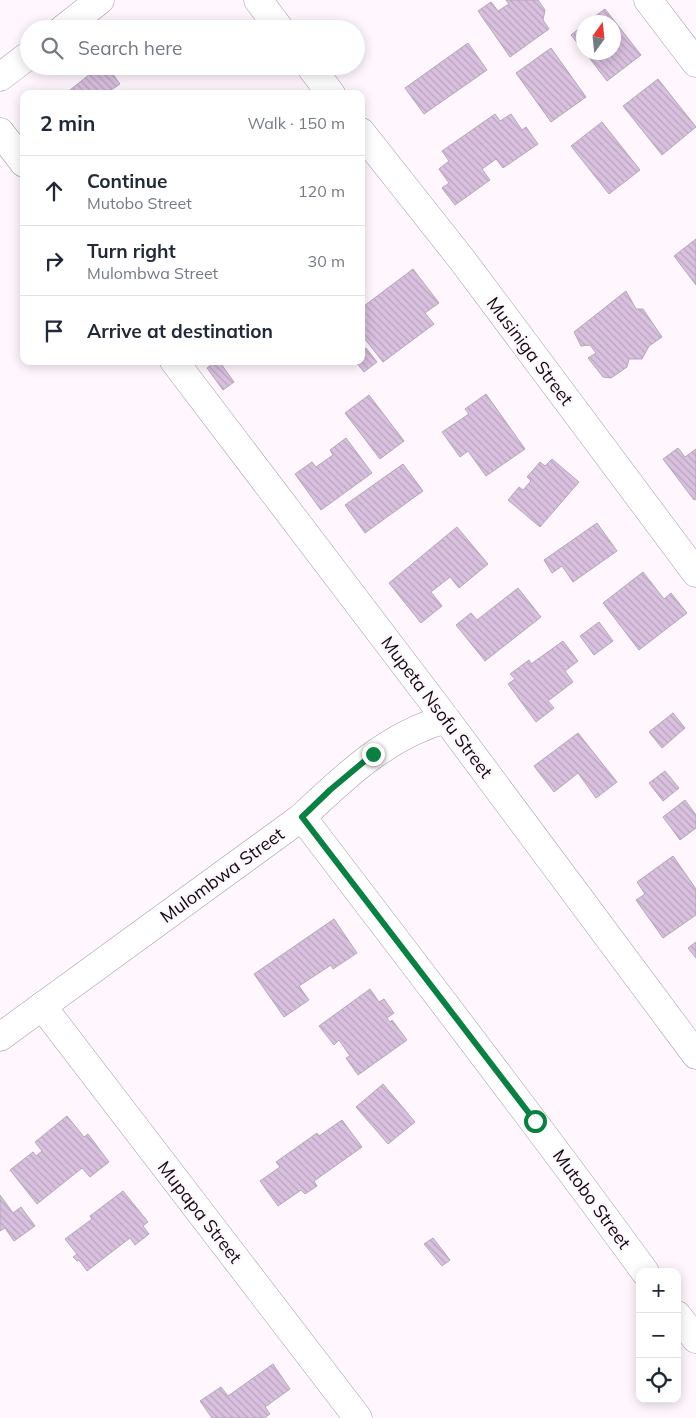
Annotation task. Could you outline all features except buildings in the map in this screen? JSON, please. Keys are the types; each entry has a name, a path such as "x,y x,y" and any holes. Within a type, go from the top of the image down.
{"street":[{"path":"74,20 100,0"},
{"path":"258,0 273,20"},
{"path":"648,0 696,63"},
{"path":"0,77 20,62"},
{"path":"317,75 329,90"},
{"path":"0,132 20,158"},
{"name":"Musiniga Street","path":"365,137 463,261 696,573"},
{"name":"Mupeta Nsofu Street","path":"177,365 446,719 696,1055"},
{"name":"Mulombwa Street","path":"0,1037 302,817 330,790 373,754 421,726 446,719"},
{"name":"Mutobo Street","path":"302,817 535,1121 642,1268"},
{"name":"Mupapa Street","path":"42,1006 358,1418"},
{"path":"681,1320 696,1339"}],"route":[{"path":"373,754 330,790 302,817 451,1014 535,1121"}]}
